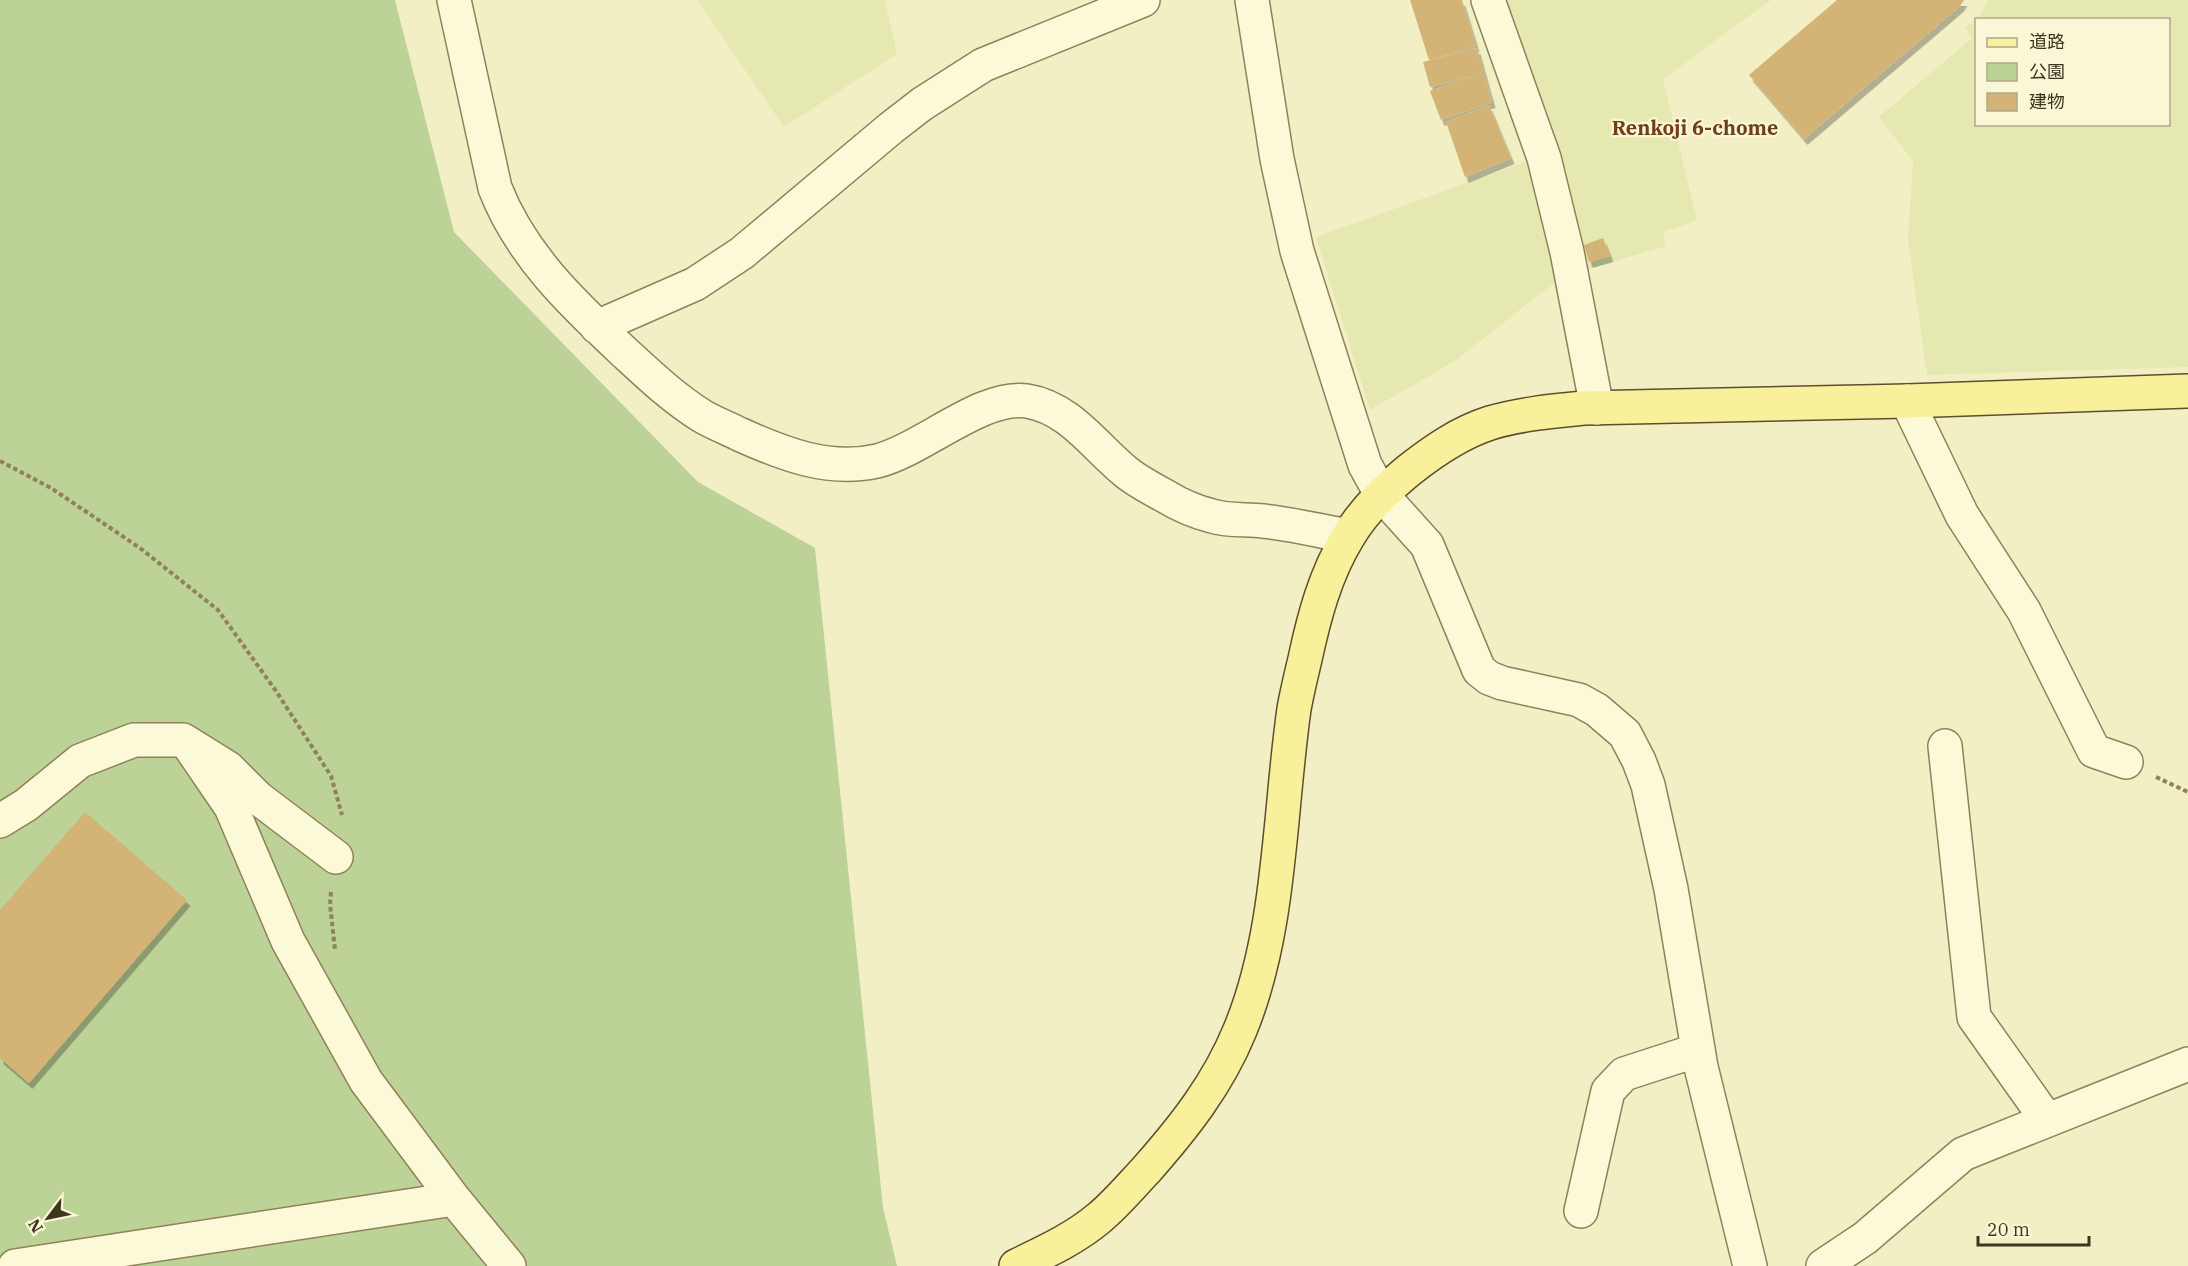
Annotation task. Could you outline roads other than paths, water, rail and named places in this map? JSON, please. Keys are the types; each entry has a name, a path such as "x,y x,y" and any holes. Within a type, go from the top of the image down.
{"main road":[{"path":"1016,1266 1064,1242 1098,1218 1129,1189 1182,1130 1221,1074 1241,1028 1259,973 1276,881 1294,707 1314,615 1331,570 1348,536 1381,494 1431,452 1460,435 1491,422 1548,412 1597,408 1907,401 2188,391"}],"street":[{"path":"454,0 495,188 504,212 520,239 539,266 597,327 658,383 703,417 764,445 800,458 834,465 855,465 880,460 914,446 958,421 1003,402 1026,401 1053,409 1083,431 1126,472 1167,498 1213,517 1263,521 1348,536"},
{"path":"597,327 694,284 742,253 891,128 922,104 983,65 1143,0"},
{"path":"1252,0 1277,159 1297,251 1365,465 1381,494 1428,545 1479,670 1502,684 1579,700 1597,710 1625,734 1639,760 1648,785 1671,889 1698,1050 1750,1266"},
{"path":"1488,0 1544,158 1566,252 1597,408"},
{"path":"1907,401 1962,515 2024,611 2094,751 2126,762"},
{"path":"0,821 26,805 80,761 134,740 183,740 228,768 258,798 336,857"},
{"path":"188,744 231,807 288,941 366,1081 454,1199 509,1266"},
{"path":"1945,746 1974,1017 2047,1120"},
{"path":"1581,1211 1608,1091 1624,1074 1698,1050"},
{"path":"1822,1266 1865,1238 1963,1154 2188,1064"},
{"path":"15,1266 454,1199"}],"district":[{"name":"Renkoji 6-chome","path":"1695,128"}]}
